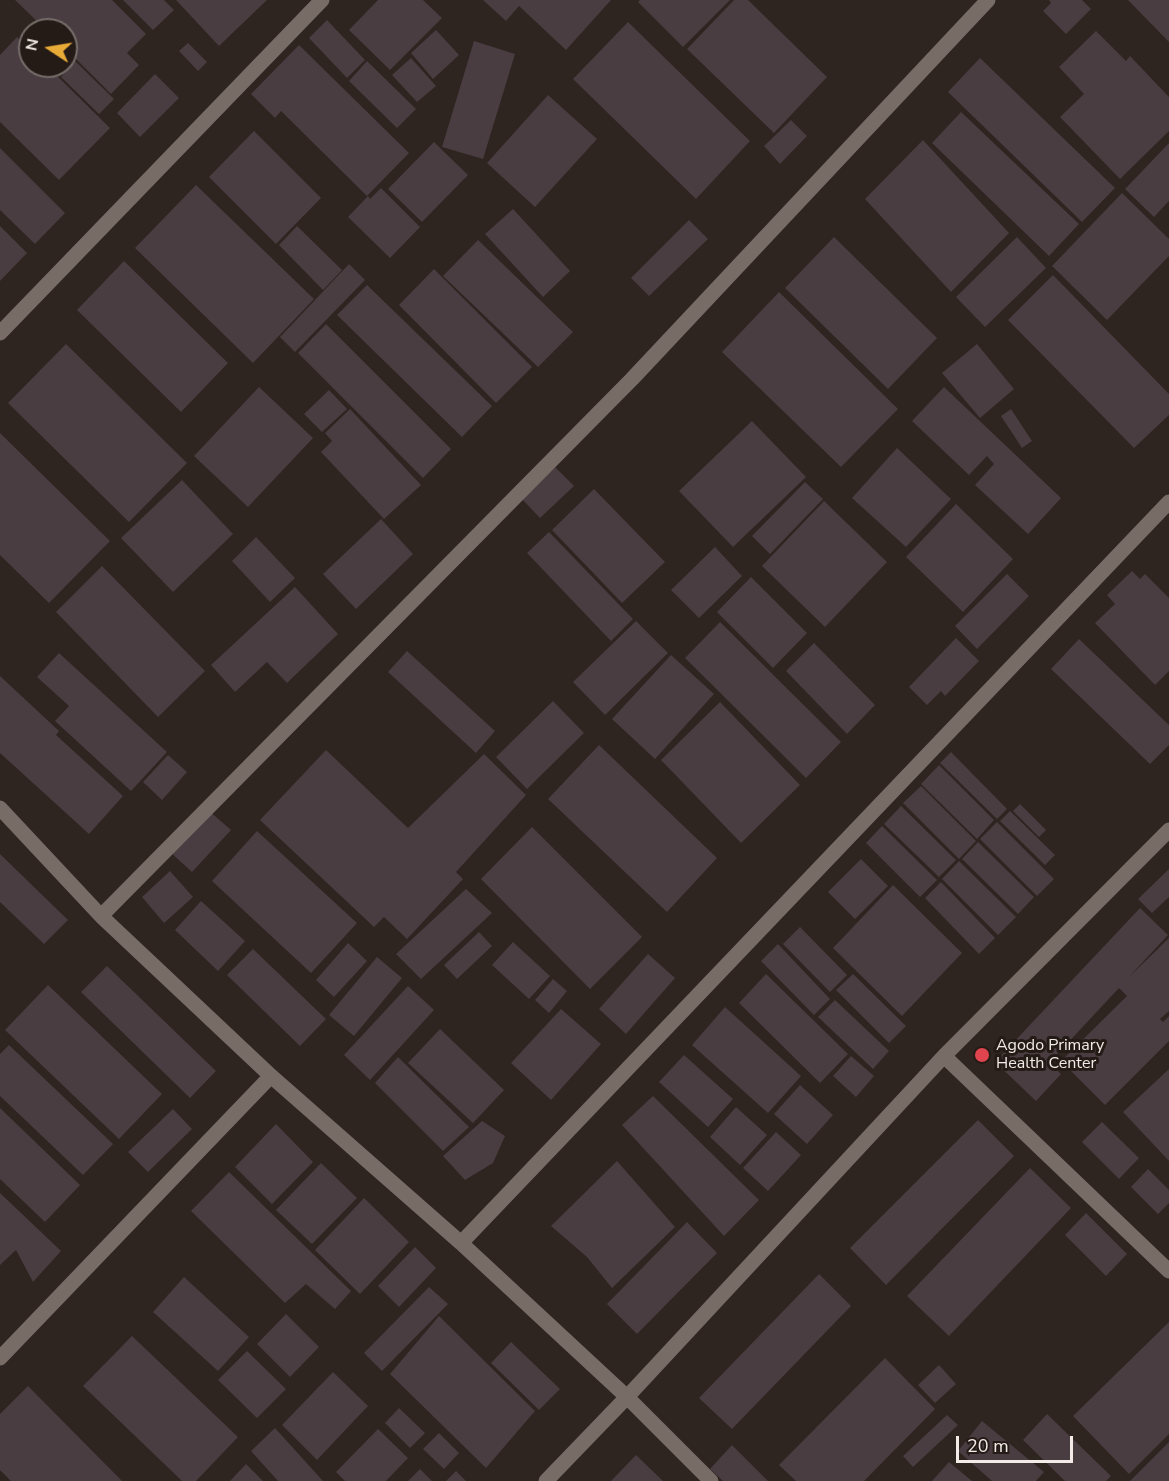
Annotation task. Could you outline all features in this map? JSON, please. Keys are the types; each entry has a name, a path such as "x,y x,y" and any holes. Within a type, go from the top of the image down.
{"street":[{"path":"0,333 322,0"},
{"path":"101,916 632,379 988,0"},
{"path":"461,1243 1169,502"},
{"path":"0,808 101,916 271,1076 461,1243 627,1397 711,1481"},
{"path":"546,1481 944,1056 1169,830"},
{"path":"944,1056 1169,1271"},
{"path":"0,1358 271,1076"}],"building":[{"path":"15,0 112,0 146,34 127,53 139,65 111,94 78,61 78,18 34,18"},
{"path":"123,0 164,0 174,10 153,30"},
{"path":"176,0 267,0 219,46"},
{"path":"378,0 423,0 442,18 390,70 349,30"},
{"path":"483,0 611,0 566,50 519,6 506,21"},
{"path":"640,0 730,0 683,47 638,2"},
{"path":"734,0 748,0 827,77 774,133 687,49"},
{"path":"1049,0 1082,0 1091,9 1066,34 1043,11 1051,3"},
{"path":"1128,0 1169,0 1169,42"},
{"path":"327,20 365,60 347,78 309,38"},
{"path":"628,22 750,141 696,199 573,79"},
{"path":"436,30 459,55 433,79 411,53"},
{"path":"1096,31 1126,61 1130,56 1169,97 1169,131 1120,179 1060,117 1084,94 1059,67"},
{"path":"17,37 18,78 59,78 110,128 59,180 0,122 0,55"},
{"path":"474,41 515,54 483,159 442,147"},
{"path":"188,43 207,62 198,71 179,51"},
{"path":"299,45 409,153 367,196 281,111 275,118 251,94"},
{"path":"411,58 436,86 417,102 392,75"},
{"path":"980,58 1115,188 1082,222 948,92"},
{"path":"367,61 416,109 397,128 349,81"},
{"path":"78,64 114,99 99,114 62,78 78,78"},
{"path":"155,74 179,98 140,137 117,113"},
{"path":"548,95 597,139 535,207 487,163"},
{"path":"961,112 1079,224 1049,256 932,143"},
{"path":"791,120 807,136 780,164 764,146"},
{"path":"254,131 321,198 276,244 209,177"},
{"path":"923,140 1009,233 951,292 865,199"},
{"path":"434,142 468,175 422,222 388,189"},
{"path":"1169,143 1169,201 1154,217 1125,189"},
{"path":"0,148 65,213 35,244 0,210"},
{"path":"196,185 314,299 253,363 135,248"},
{"path":"381,188 420,227 390,258 348,217 368,196 370,199"},
{"path":"1122,193 1169,239 1169,256 1107,320 1052,266"},
{"path":"513,209 570,271 543,297 485,234"},
{"path":"689,220 708,239 649,296 631,278"},
{"path":"0,226 27,253 0,281"},
{"path":"297,226 342,270 323,290 279,245"},
{"path":"834,237 937,338 888,389 785,288"},
{"path":"1017,237 1046,268 985,327 956,297"},
{"path":"478,240 573,332 538,367 443,276"},
{"path":"124,261 228,363 181,412 77,310"},
{"path":"349,264 365,280 295,352 280,337"},
{"path":"434,269 532,367 496,403 399,305"},
{"path":"1053,275 1169,394 1169,415 1134,448 1008,320"},
{"path":"367,285 492,406 462,437 337,315"},
{"path":"779,292 898,409 841,467 722,352"},
{"path":"326,324 451,449 423,478 298,353"},
{"path":"66,344 187,463 129,522 8,403"},
{"path":"977,344 1014,389 980,418 942,373"},
{"path":"259,387 313,438 248,507 194,456"},
{"path":"944,387 1061,498 1028,534 975,485 994,464 987,456 969,475 912,421"},
{"path":"329,390 347,409 322,432 304,414"},
{"path":"350,409 421,485 384,519 321,452 332,441 325,433"},
{"path":"1011,409 1032,441 1022,448 1001,416"},
{"path":"752,421 806,477 733,547 679,491"},
{"path":"0,433 110,541 49,603 0,555"},
{"path":"897,448 951,499 906,547 852,498"},
{"path":"555,467 574,486 540,518 522,499"},
{"path":"182,480 233,534 173,592 121,538"},
{"path":"805,482 823,499 770,554 752,536"},
{"path":"594,489 665,562 622,603 552,530"},
{"path":"824,501 887,562 825,627 762,566"},
{"path":"956,504 1013,559 963,612 906,557"},
{"path":"381,519 413,554 356,609 323,574"},
{"path":"549,532 633,619 611,641 527,553"},
{"path":"256,537 295,578 270,602 232,561"},
{"path":"715,547 742,576 699,618 671,590"},
{"path":"102,566 205,671 158,717 56,612"},
{"path":"1132,571 1140,579 1145,574 1169,598 1169,671 1155,685 1095,623 1115,604 1107,595"},
{"path":"1007,574 1029,596 977,649 955,626"},
{"path":"751,577 807,633 773,668 717,612"},
{"path":"295,587 338,634 287,683 267,662 235,692 211,665"},
{"path":"636,621 668,653 605,715 573,682"},
{"path":"720,622 841,742 806,778 685,658"},
{"path":"956,638 979,661 945,696 941,691 927,705 909,687"},
{"path":"1079,639 1169,725 1169,745 1150,764 1051,669"},
{"path":"814,643 875,705 847,734 786,671"},
{"path":"407,651 495,731 476,753 388,672"},
{"path":"59,653 167,752 131,791 55,721 69,706 37,677"},
{"path":"671,655 714,694 655,759 612,719"},
{"path":"0,676 59,731 56,735 123,796 89,834 0,753"},
{"path":"553,701 584,733 527,789 496,757"},
{"path":"720,702 800,785 741,843 661,760"},
{"path":"599,745 717,858 667,912 548,799"},
{"path":"326,750 408,828 484,754 526,795 456,872 463,879 407,939 384,917 374,927 260,820"},
{"path":"951,752 1007,809 997,819 940,763"},
{"path":"168,755 187,772 162,800 143,782"},
{"path":"939,765 994,820 977,839 921,784"},
{"path":"921,786 976,841 959,859 903,803"},
{"path":"1020,804 1046,830 1039,837 1013,811"},
{"path":"901,806 956,860 939,877 884,824"},
{"path":"208,810 231,830 192,872 170,852"},
{"path":"1010,811 1055,855 1045,865 1000,821"},
{"path":"997,822 1054,879 1037,896 980,839"},
{"path":"882,826 937,880 920,897 866,843"},
{"path":"532,827 642,937 590,989 481,879"},
{"path":"257,831 357,923 311,973 212,881"},
{"path":"978,842 1034,897 1018,914 962,859"},
{"path":"0,854 68,920 44,944 0,902"},
{"path":"861,859 888,886 855,919 828,892"},
{"path":"959,861 1016,917 998,935 942,879"},
{"path":"1169,869 1169,897 1152,913 1138,899"},
{"path":"170,871 193,897 164,923 142,897"},
{"path":"941,882 995,938 979,954 925,898"},
{"path":"893,885 962,953 902,1016 833,948"},
{"path":"466,889 492,913 421,979 396,954"},
{"path":"201,901 245,941 218,971 175,930"},
{"path":"1140,908 1168,935 1128,978 1169,938 1169,1011 1160,1019 1163,1022 1169,1016 1169,1041 1105,1105 1061,1061 1127,996 1119,988 1049,1063 1061,1074 1036,1101 995,1062"},
{"path":"800,927 847,975 830,992 783,944"},
{"path":"479,932 492,946 457,979 444,965"},
{"path":"513,942 550,976 529,999 492,965"},
{"path":"348,943 367,961 334,997 316,980"},
{"path":"778,944 830,999 814,1015 761,961"},
{"path":"253,949 326,1019 300,1046 227,975"},
{"path":"648,954 675,978 626,1034 599,1009"},
{"path":"377,957 402,978 354,1036 329,1015"},
{"path":"107,966 216,1071 190,1098 81,992"},
{"path":"766,974 848,1054 820,1083 739,1003"},
{"path":"853,974 906,1026 889,1043 836,990"},
{"path":"553,979 567,991 549,1013 535,1000"},
{"path":"48,985 162,1094 119,1139 5,1030"},
{"path":"408,986 434,1010 370,1080 344,1055"},
{"path":"835,1000 889,1051 873,1069 818,1017"},
{"path":"725,1007 801,1076 768,1113 692,1045"},
{"path":"561,1009 601,1044 551,1100 511,1063"},
{"path":"440,1029 504,1090 473,1123 408,1063"},
{"path":"9,1045 113,1144 83,1175 0,1096 0,1054"},
{"path":"684,1055 733,1099 708,1127 659,1082"},
{"path":"851,1056 874,1076 856,1097 833,1076"},
{"path":"398,1057 469,1127 443,1151 375,1083"},
{"path":"1169,1069 1169,1161 1123,1112"},
{"path":"800,1085 833,1115 807,1144 774,1114"},
{"path":"653,1096 759,1200 724,1236 622,1125"},
{"path":"736,1107 767,1135 740,1165 710,1137"},
{"path":"0,1108 80,1185 45,1222 0,1179"},
{"path":"173,1109 192,1129 148,1172 128,1152"},
{"path":"978,1120 1014,1156 886,1285 850,1248"},
{"path":"482,1121 505,1136 493,1163 465,1180 443,1156"},
{"path":"1102,1122 1139,1158 1119,1179 1082,1142"},
{"path":"276,1124 313,1162 272,1204 235,1167"},
{"path":"776,1132 801,1155 768,1191 743,1168"},
{"path":"617,1161 675,1227 612,1288 587,1257 551,1226"},
{"path":"321,1163 357,1198 312,1244 276,1210"},
{"path":"1030,1168 1071,1208 949,1336 907,1296"},
{"path":"1148,1169 1169,1190 1169,1203 1158,1214 1131,1187"},
{"path":"229,1172 351,1291 335,1309 306,1284 285,1303 191,1211"},
{"path":"0,1193 61,1251 33,1282 16,1250 0,1265"},
{"path":"364,1198 409,1242 360,1294 315,1250"},
{"path":"1086,1213 1127,1254 1106,1276 1065,1235"},
{"path":"687,1222 717,1253 637,1334 607,1304"},
{"path":"415,1247 436,1268 399,1307 378,1286"},
{"path":"819,1274 851,1306 732,1429 699,1398"},
{"path":"184,1277 249,1337 218,1371 153,1312"},
{"path":"429,1287 448,1304 382,1371 364,1353"},
{"path":"286,1314 319,1347 290,1377 257,1344"},
{"path":"439,1316 535,1411 486,1468 390,1374"},
{"path":"1169,1322 1169,1434 1129,1474 1073,1416"},
{"path":"132,1336 238,1437 196,1481 182,1481 83,1386"},
{"path":"511,1342 560,1389 539,1410 491,1363"},
{"path":"247,1351 286,1389 257,1418 218,1380"},
{"path":"885,1358 935,1409 864,1481 796,1481 779,1465"},
{"path":"939,1365 956,1384 935,1403 918,1385"},
{"path":"333,1372 368,1406 317,1460 282,1425"},
{"path":"28,1386 122,1481 11,1481 0,1470 0,1414"},
{"path":"399,1408 425,1433 410,1448 385,1423"},
{"path":"1047,1414 1111,1476 1106,1481 1065,1481 1023,1440"},
{"path":"947,1415 958,1425 913,1467 903,1456"},
{"path":"982,1421 1044,1472 1036,1481 992,1481 958,1451"},
{"path":"275,1428 323,1481 278,1481 251,1451"},
{"path":"378,1429 408,1458 386,1481 345,1481 336,1472"},
{"path":"439,1433 459,1453 444,1469 423,1449"},
{"path":"1169,1442 1169,1481 1130,1481"},
{"path":"732,1445 768,1481 723,1481 710,1469"},
{"path":"636,1455 663,1481 611,1481"},
{"path":"949,1462 972,1481 932,1481"},
{"path":"246,1464 263,1481 230,1481"},
{"path":"420,1469 432,1481 408,1481"},
{"path":"456,1471 466,1481 446,1481"}],"place":[{"name":"Agodo Primary Health Center","path":"982,1055"}]}
